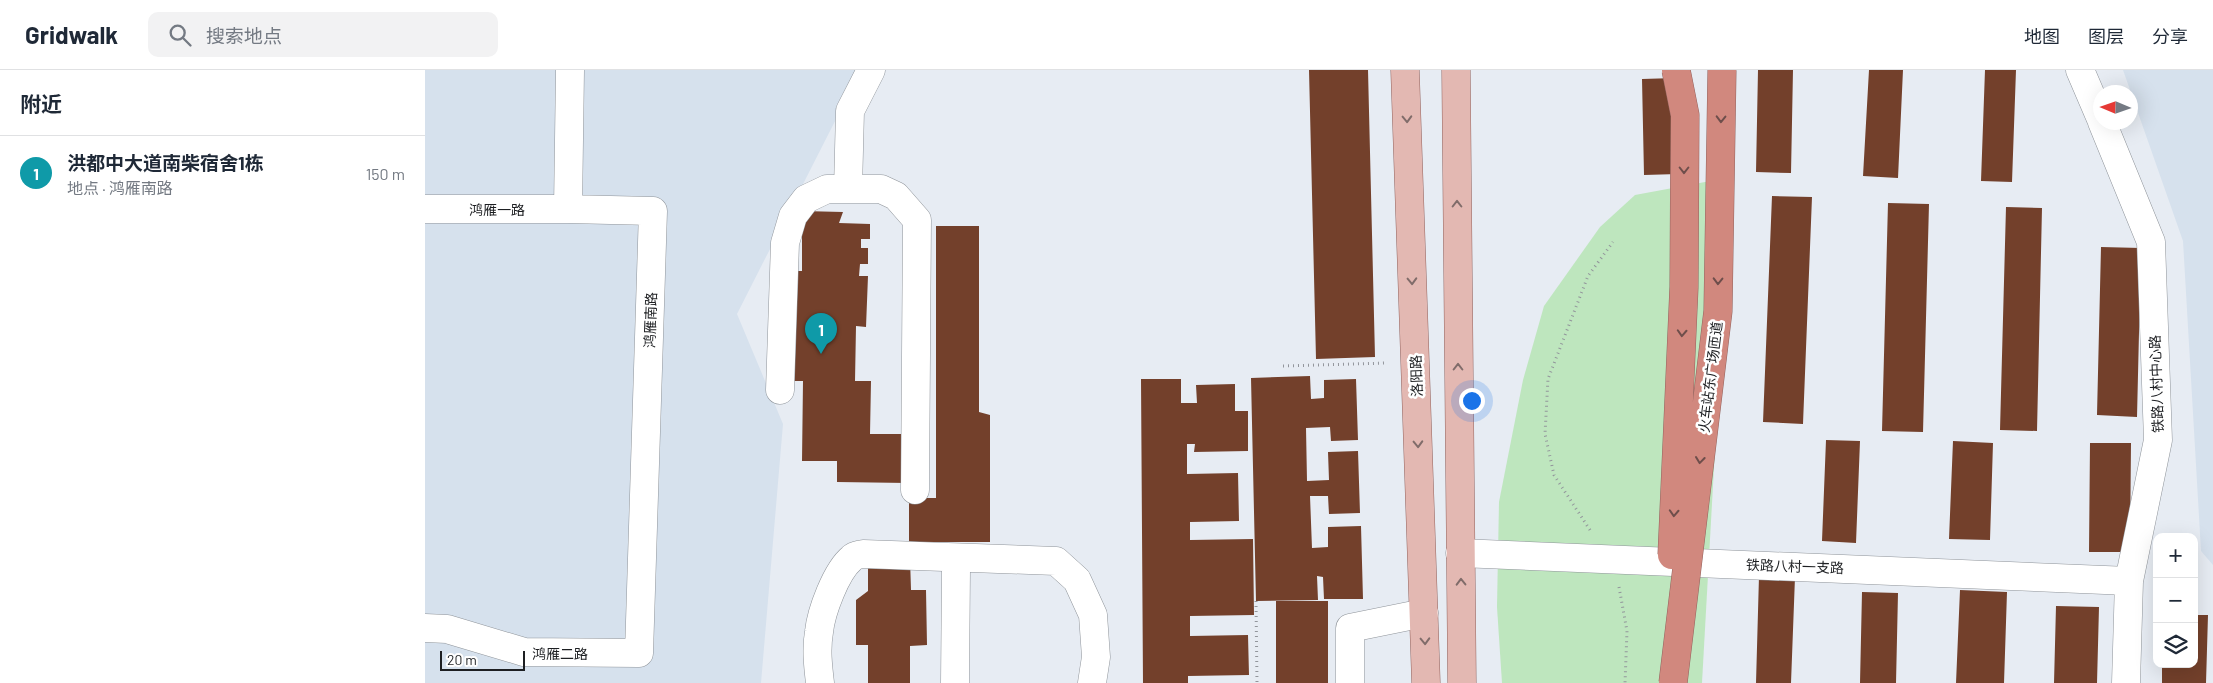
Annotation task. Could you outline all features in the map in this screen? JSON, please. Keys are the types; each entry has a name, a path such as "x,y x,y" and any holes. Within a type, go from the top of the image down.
{"highway":[{"name":"火车站东广场匝道","path":"1666,683 1684,287 1685,115 1676,70"},
{"name":"火车站东广场匝道","path":"1673,683 1717,311 1722,70"}],"main road":[{"name":"洛阳路","path":"1405,70 1426,683"},
{"path":"1456,70 1462,683"}],"street":[{"path":"568,209 570,70"},
{"path":"848,189 851,110 871,70"},
{"path":"2081,70 2093,99"},
{"name":"铁路八村中心路","path":"2105,130 2151,242 2157,440 2129,581 2126,683"},
{"path":"780,390 785,244 793,216 806,199 827,189 881,189 896,196 917,220 915,490"},
{"name":"鸿雁一路","path":"425,209 568,209"},
{"name":"鸿雁南路","path":"568,209 653,211 639,653"},
{"name":"铁路八村一支路","path":"1460,553 2129,581"},
{"path":"820,683 817,666 819,632 827,600 846,563 853,556 863,554 1056,561 1077,580 1093,615 1096,657 1093,683"},
{"path":"955,683 956,569"},
{"path":"1350,683 1350,628 1424,613"},
{"name":"鸿雁二路","path":"425,628 447,629 525,652 639,653"}],"path":[{"path":"1613,242 1588,276 1548,379 1545,434 1554,475 1586,523 1619,586 1627,631 1625,683"},
{"path":"1283,366 1415,362"},
{"path":"1256,601 1257,683"}],"shaded area":[{"path":"425,70 861,70 737,314 783,424 761,683 425,683"},
{"path":"2123,70 2213,70 2213,565 2201,551 2183,241 2138,113 2138,85 2128,85"}],"green space":[{"path":"1730,180 1702,683 1502,683 1497,607 1499,502 1523,380 1544,306 1600,227 1635,195 1705,182"}],"building":[{"path":"1309,70 1368,70 1375,357 1316,359"},
{"path":"1758,70 1793,70 1791,173 1756,172"},
{"path":"1869,70 1903,70 1898,178 1863,176"},
{"path":"1985,70 2016,70 2012,182 1981,181"},
{"path":"1675,78 1678,174 1644,175 1642,79"},
{"path":"1772,196 1812,197 1803,424 1763,422"},
{"path":"1888,203 1929,204 1923,432 1882,431"},
{"path":"2006,207 2042,208 2037,431 2000,430"},
{"path":"802,211 843,212 839,223 870,224 870,239 861,239 861,248 868,248 868,264 860,264 859,276 868,276 866,327 856,326 855,381 871,381 870,434 909,434 908,483 837,482 837,461 802,461 803,381 786,381 794,271 802,271"},
{"path":"936,226 979,226 979,412 990,415 990,542 909,542 909,498 936,498"},
{"path":"2101,247 2141,248 2137,417 2097,415"},
{"path":"1310,376 1311,399 1324,398 1324,380 1356,379 1358,440 1331,441 1330,427 1306,428 1307,481 1329,480 1328,452 1358,451 1360,513 1329,514 1328,496 1310,496 1312,548 1328,547 1328,527 1361,526 1363,599 1324,599 1323,577 1317,576 1318,600 1256,601 1251,378"},
{"path":"1141,379 1181,379 1181,403 1197,403 1196,385 1235,384 1235,411 1248,411 1248,451 1194,452 1195,444 1187,444 1187,474 1238,473 1239,521 1190,522 1190,540 1253,539 1254,615 1190,616 1190,636 1248,635 1249,675 1188,676 1188,683 1143,683"},
{"path":"1826,440 1860,441 1856,543 1822,541"},
{"path":"1953,441 1993,443 1990,540 1949,539"},
{"path":"2090,443 2131,443 2130,552 2089,552"},
{"path":"910,558 911,590 926,590 927,645 910,646 910,683 868,683 868,645 856,645 856,600 868,591 868,559"},
{"path":"1759,576 1795,577 1791,683 1756,683"},
{"path":"1960,590 2007,592 2004,683 1956,683"},
{"path":"1862,592 1898,593 1896,683 1860,683"},
{"path":"1276,601 1328,601 1328,683 1276,683"},
{"path":"2056,606 2099,607 2097,683 2054,683"},
{"path":"2198,615 2208,615 2206,683 2162,683 2162,668 2198,668"}],"place":[{"name":"洪都中大道南柴宿舍1栋","path":"821,354"}]}
